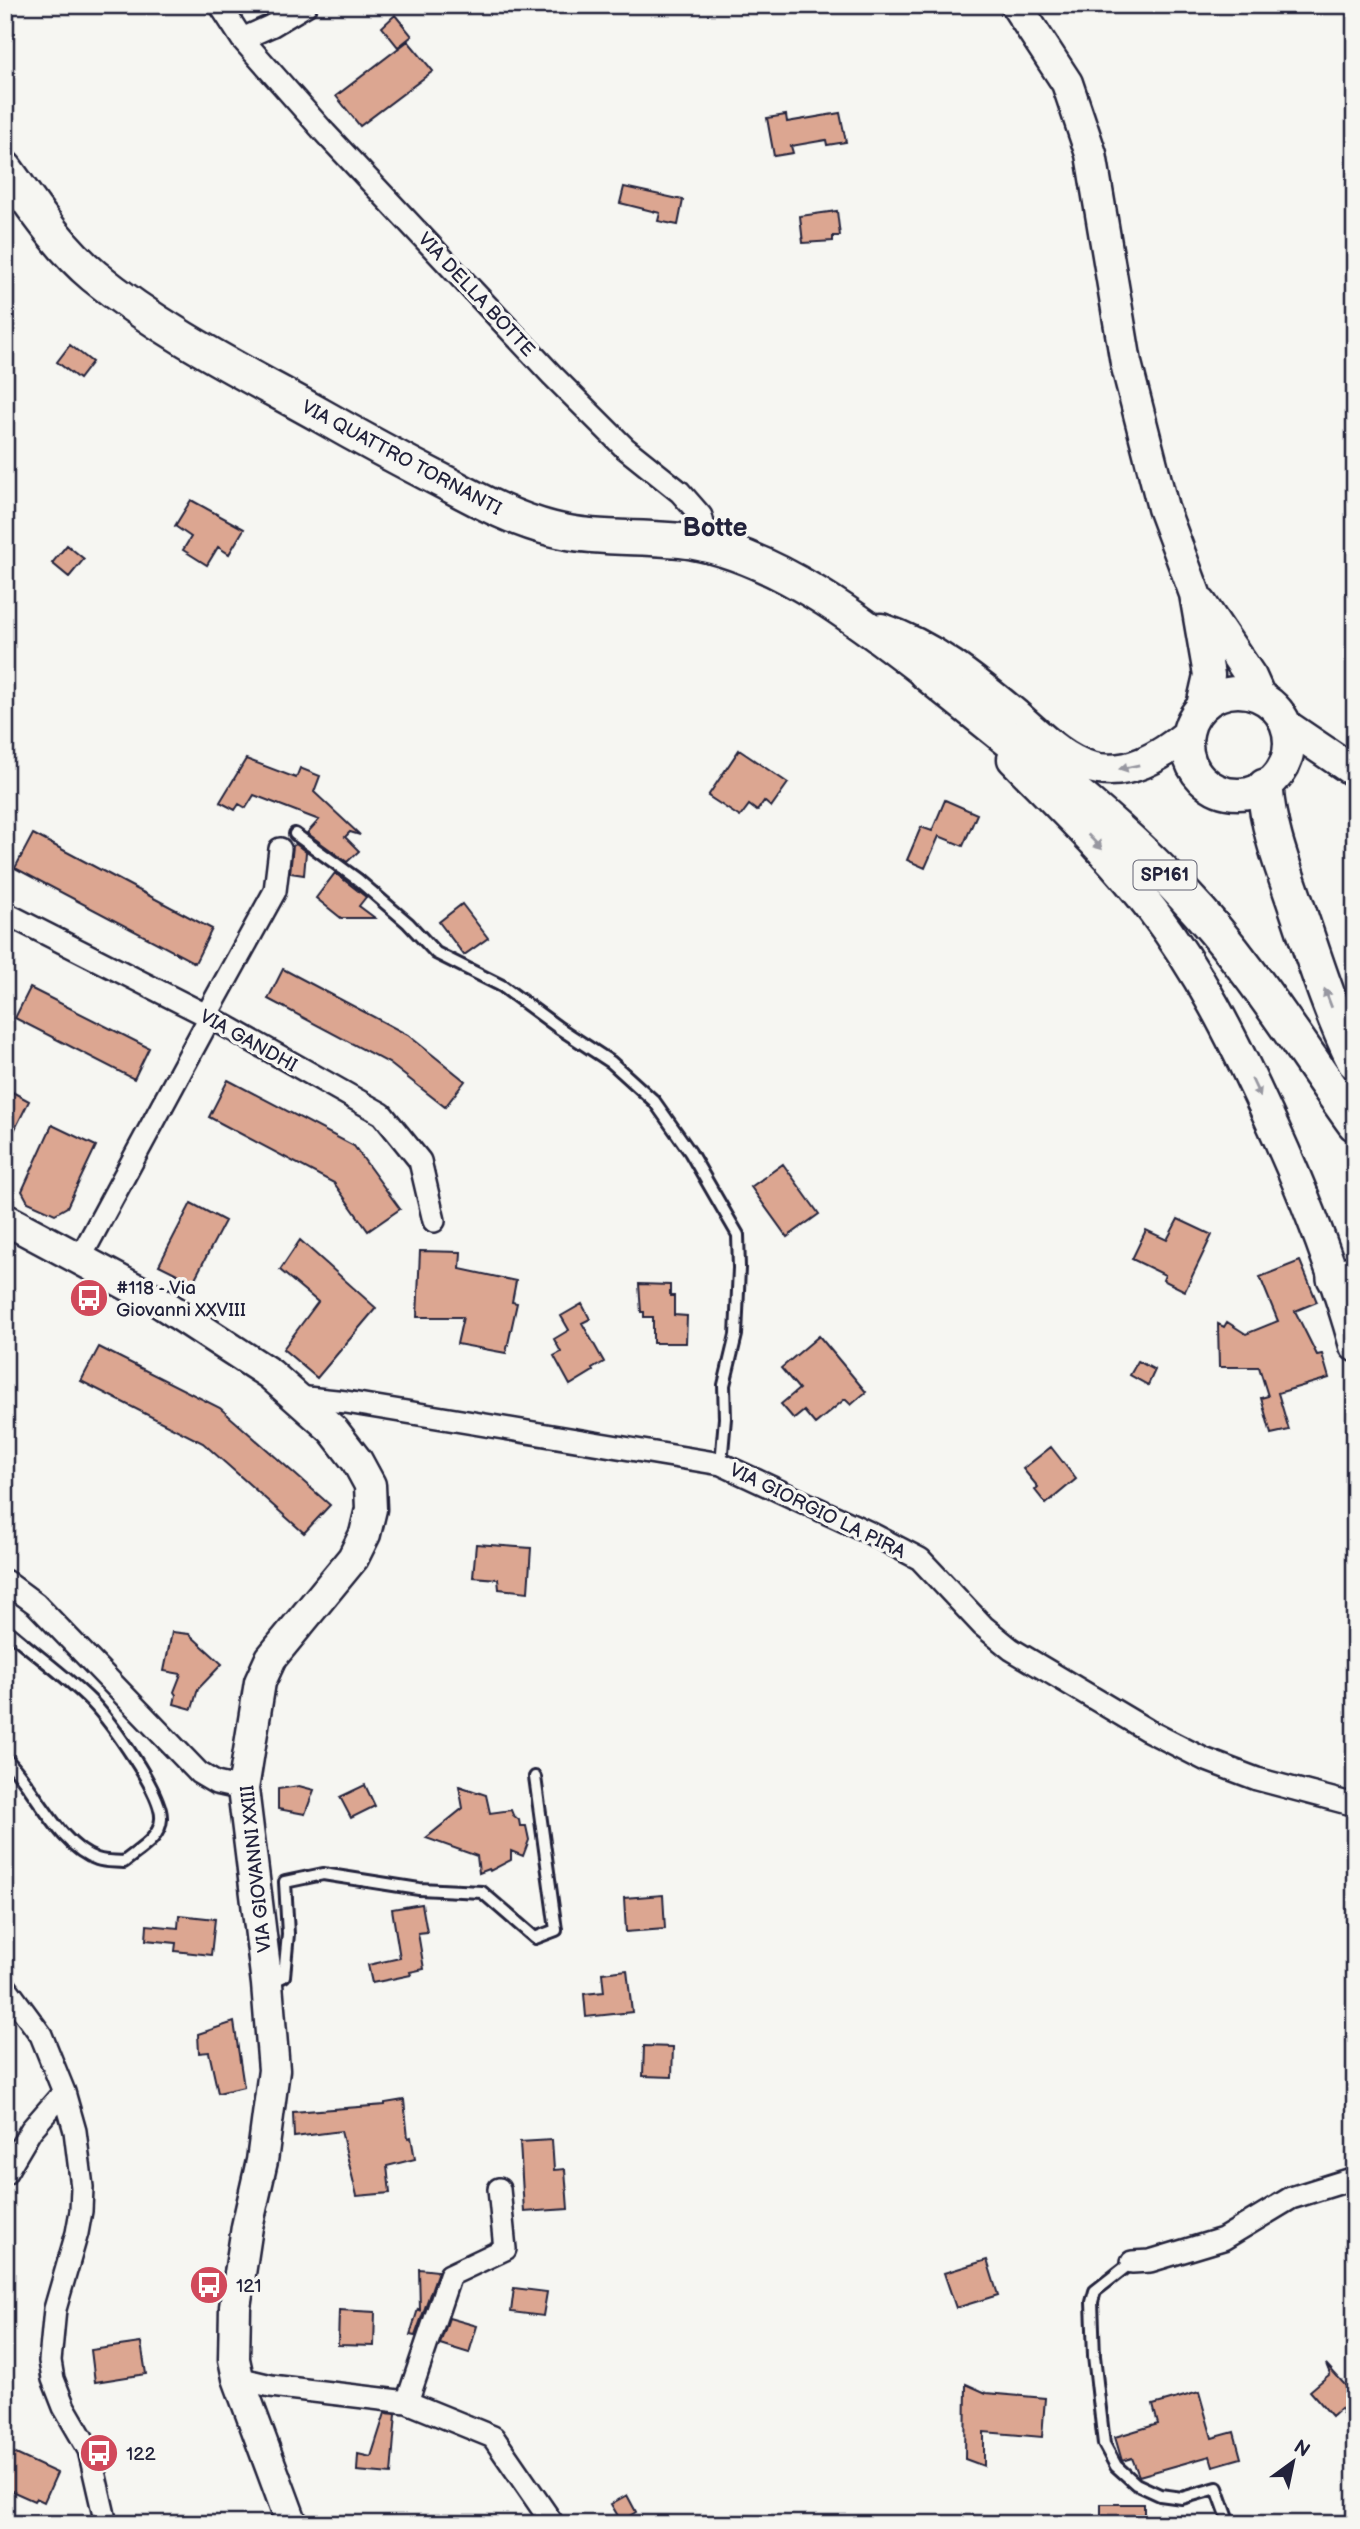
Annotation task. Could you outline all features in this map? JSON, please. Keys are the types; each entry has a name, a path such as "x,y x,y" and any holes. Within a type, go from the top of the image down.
{"highway":[{"name":"SP161","path":"926,672 1115,829 1184,894 1225,941 1355,1123"},
{"path":"1274,777 1268,818 1322,981 1355,1061"}],"main road":[{"path":"1016,5 1068,83 1091,154 1125,362 1163,509 1195,594 1209,675 1202,706"},
{"name":"VIA QUATTRO TORNANTI","path":"5,168 50,230 93,275 166,328 402,461 505,512 552,529 591,536 670,540 709,546 774,571 862,623 926,672"},
{"path":"1195,594 1251,677 1260,696 1281,714 1287,726 1289,754 1274,777"},
{"path":"862,623 897,635 944,659 1050,744 1070,758 1090,767 1112,769 1144,763 1188,734"},
{"path":"926,672 1101,849 1153,910 1184,954 1227,1026 1345,1275 1355,1346"},
{"path":"1260,696 1230,692 1215,697 1202,706 1193,719 1188,734 1190,760 1199,776 1213,788 1230,794 1248,794 1274,777 1312,762 1353,771"},
{"path":"1287,726 1353,771"},
{"name":"VIA GIOVANNI XXIII","path":"5,1219 158,1301 270,1374 332,1430 357,1461 370,1485 371,1509 365,1535 353,1558 271,1658 260,1682 243,1789 267,1984 274,2070 262,2161 247,2227 235,2307 234,2359 238,2378 292,2524"}],"street":[{"name":"VIA DELLA BOTTE","path":"220,5 242,38 325,133 552,374 625,448 680,492 701,516 709,546"},
{"path":"242,38 271,26 306,5"},
{"path":"79,1260 210,1017 211,1007 275,891 280,849"},
{"name":"VIA GANDHI","path":"5,913 210,1017 382,1114 420,1161 434,1221"},
{"name":"VIA GIORGIO LA PIRA","path":"297,1396 721,1464 920,1559 983,1626 1011,1649 1147,1730 1204,1759 1257,1779 1355,1805"},
{"path":"10,1588 36,1604 199,1773 216,1783 243,1789"},
{"path":"5,1986 41,2035 64,2092 75,2131 80,2169 81,2211 55,2309 50,2361 53,2379 64,2407 89,2450 106,2524"},
{"path":"5,2174 31,2130 64,2092"},
{"path":"1132,2262 1150,2261 1223,2239 1291,2198 1355,2178"},
{"path":"407,2402 450,2275 505,2249 499,2189"},
{"path":"238,2378 271,2386 407,2402 493,2437 553,2524"}],"lane":[{"path":"295,834 357,879 408,923 436,953 502,986 611,1062 653,1101 690,1152 738,1235 740,1268 736,1335 724,1385 726,1418 721,1464"},
{"path":"5,1628 91,1702 149,1780 160,1803 162,1821 155,1837 124,1862 98,1859 80,1851 49,1816 5,1758"},
{"path":"267,1984 284,1976 288,1934 285,1882 323,1874 419,1889 482,1892 535,1938 556,1930 535,1777"},
{"path":"1132,2262 1095,2291 1092,2302 1094,2356 1104,2444 1116,2466 1136,2484 1160,2495 1182,2497 1217,2488 1230,2524"}],"building":[{"path":"395,15 412,36 398,47 382,27"},
{"path":"408,41 433,71 360,126 336,96"},
{"path":"840,113 846,142 827,145 826,140 791,146 793,153 774,156 767,118 786,115 787,122"},
{"path":"624,187 683,200 678,225 658,221 660,213 620,203"},
{"path":"837,211 840,236 833,236 833,241 803,243 800,216"},
{"path":"70,345 92,362 79,379 57,362"},
{"path":"191,500 244,529 229,554 218,547 207,565 183,550 191,537 175,526"},
{"path":"67,545 84,559 69,577 52,563"},
{"path":"739,750 788,783 771,807 764,801 757,811 749,805 740,817 708,796"},
{"path":"246,759 296,778 300,768 320,776 314,792 360,835 350,832 345,837 359,851 347,862 307,833 319,820 254,795 246,808 239,804 235,810 220,802"},
{"path":"945,800 977,814 963,846 939,836 925,868 907,860 921,827 932,831"},
{"path":"33,834 212,929 195,963 15,868"},
{"path":"296,844 306,852 304,875 290,873 293,846"},
{"path":"335,873 366,897 359,906 375,918 341,918 316,898"},
{"path":"462,904 488,938 464,955 439,922"},
{"path":"283,969 408,1035 465,1081 445,1107 389,1063 268,999"},
{"path":"30,988 149,1048 134,1079 15,1018"},
{"path":"228,1080 354,1146 400,1209 368,1231 334,1183 209,1117"},
{"path":"5,1088 29,1101 5,1149"},
{"path":"52,1125 96,1146 67,1207 55,1214 28,1202 22,1191"},
{"path":"783,1164 819,1214 787,1237 751,1187"},
{"path":"191,1203 225,1221 193,1282 159,1265"},
{"path":"1178,1219 1212,1235 1185,1291 1163,1280 1165,1275 1132,1259 1146,1230 1167,1240"},
{"path":"300,1240 376,1308 317,1378 283,1349 318,1302 280,1270"},
{"path":"420,1251 461,1252 460,1269 516,1281 512,1302 517,1303 506,1353 457,1344 463,1317 417,1317"},
{"path":"1300,1261 1317,1302 1295,1311 1317,1355 1322,1354 1329,1378 1278,1393 1289,1430 1271,1434 1261,1398 1268,1396 1259,1367 1219,1367 1218,1324 1224,1327 1227,1322 1246,1334 1278,1321 1260,1277"},
{"path":"639,1284 670,1285 670,1296 674,1296 674,1315 687,1316 686,1343 653,1343 653,1317 644,1317 644,1312 641,1312"},
{"path":"582,1304 590,1319 582,1323 604,1362 570,1385 554,1356 561,1352 554,1339 569,1330 561,1316"},
{"path":"819,1336 866,1392 851,1405 845,1399 815,1424 804,1411 794,1419 781,1404 799,1389 781,1368"},
{"path":"99,1347 220,1408 330,1505 304,1533 203,1443 81,1381"},
{"path":"1138,1361 1155,1370 1148,1385 1130,1375"},
{"path":"1051,1447 1076,1479 1046,1504 1035,1490 1038,1487 1023,1469"},
{"path":"476,1544 531,1548 528,1592 499,1589 498,1579 473,1577"},
{"path":"172,1632 189,1634 222,1664 198,1689 192,1709 174,1704 174,1692 181,1674 164,1671"},
{"path":"365,1785 375,1806 351,1818 340,1797"},
{"path":"299,1786 314,1790 305,1814 278,1809 278,1789"},
{"path":"459,1786 486,1795 490,1813 511,1810 520,1826 526,1826 529,1840 523,1856 511,1851 511,1860 490,1871 489,1869 479,1873 477,1856 426,1838 463,1808"},
{"path":"663,1895 665,1929 626,1932 624,1898"},
{"path":"422,1904 427,1932 418,1933 424,1969 410,1972 411,1975 372,1983 368,1965 400,1958 392,1909"},
{"path":"179,1915 215,1919 211,1955 175,1951 176,1943 146,1940 147,1925 178,1928"},
{"path":"627,1970 632,2012 586,2017 584,1994 604,1992 602,1973"},
{"path":"234,2022 244,2087 218,2093 209,2052 199,2053 198,2034"},
{"path":"644,2046 673,2047 672,2077 643,2076"},
{"path":"404,2100 408,2138 411,2137 415,2159 387,2166 390,2193 357,2196 341,2131 294,2137 293,2112 385,2105"},
{"path":"552,2140 554,2170 565,2169 568,2209 524,2212 520,2142"},
{"path":"987,2260 998,2295 956,2308 944,2273"},
{"path":"419,2269 438,2271 415,2336 410,2335 418,2309 420,2310"},
{"path":"514,2288 547,2292 543,2316 511,2312"},
{"path":"339,2310 375,2312 374,2346 338,2345"},
{"path":"449,2318 477,2326 469,2353 440,2344"},
{"path":"141,2343 146,2374 95,2382 91,2350"},
{"path":"1326,2364 1355,2396 1355,2441 1351,2442 1341,2408 1332,2416 1310,2391 1330,2374"},
{"path":"966,2384 986,2393 1045,2398 1042,2437 984,2432 984,2466 965,2459"},
{"path":"1199,2392 1212,2438 1234,2432 1241,2458 1213,2466 1210,2456 1139,2476 1132,2458 1122,2461 1115,2437 1158,2424 1153,2405"},
{"path":"385,2413 396,2414 391,2474 357,2471 358,2454 371,2457"},
{"path":"5,2449 57,2473 44,2502 36,2498 34,2501 5,2488"},
{"path":"627,2495 636,2512 621,2521 611,2504"},
{"path":"1101,2504 1144,2504 1144,2523 1101,2523"}],"place":[{"name":"#118 - Via Giovanni XXVIII","path":"89,1298"},
{"name":"121","path":"209,2285"},
{"name":"122","path":"99,2453"}],"district":[{"name":"Botte","path":"715,527"}]}
